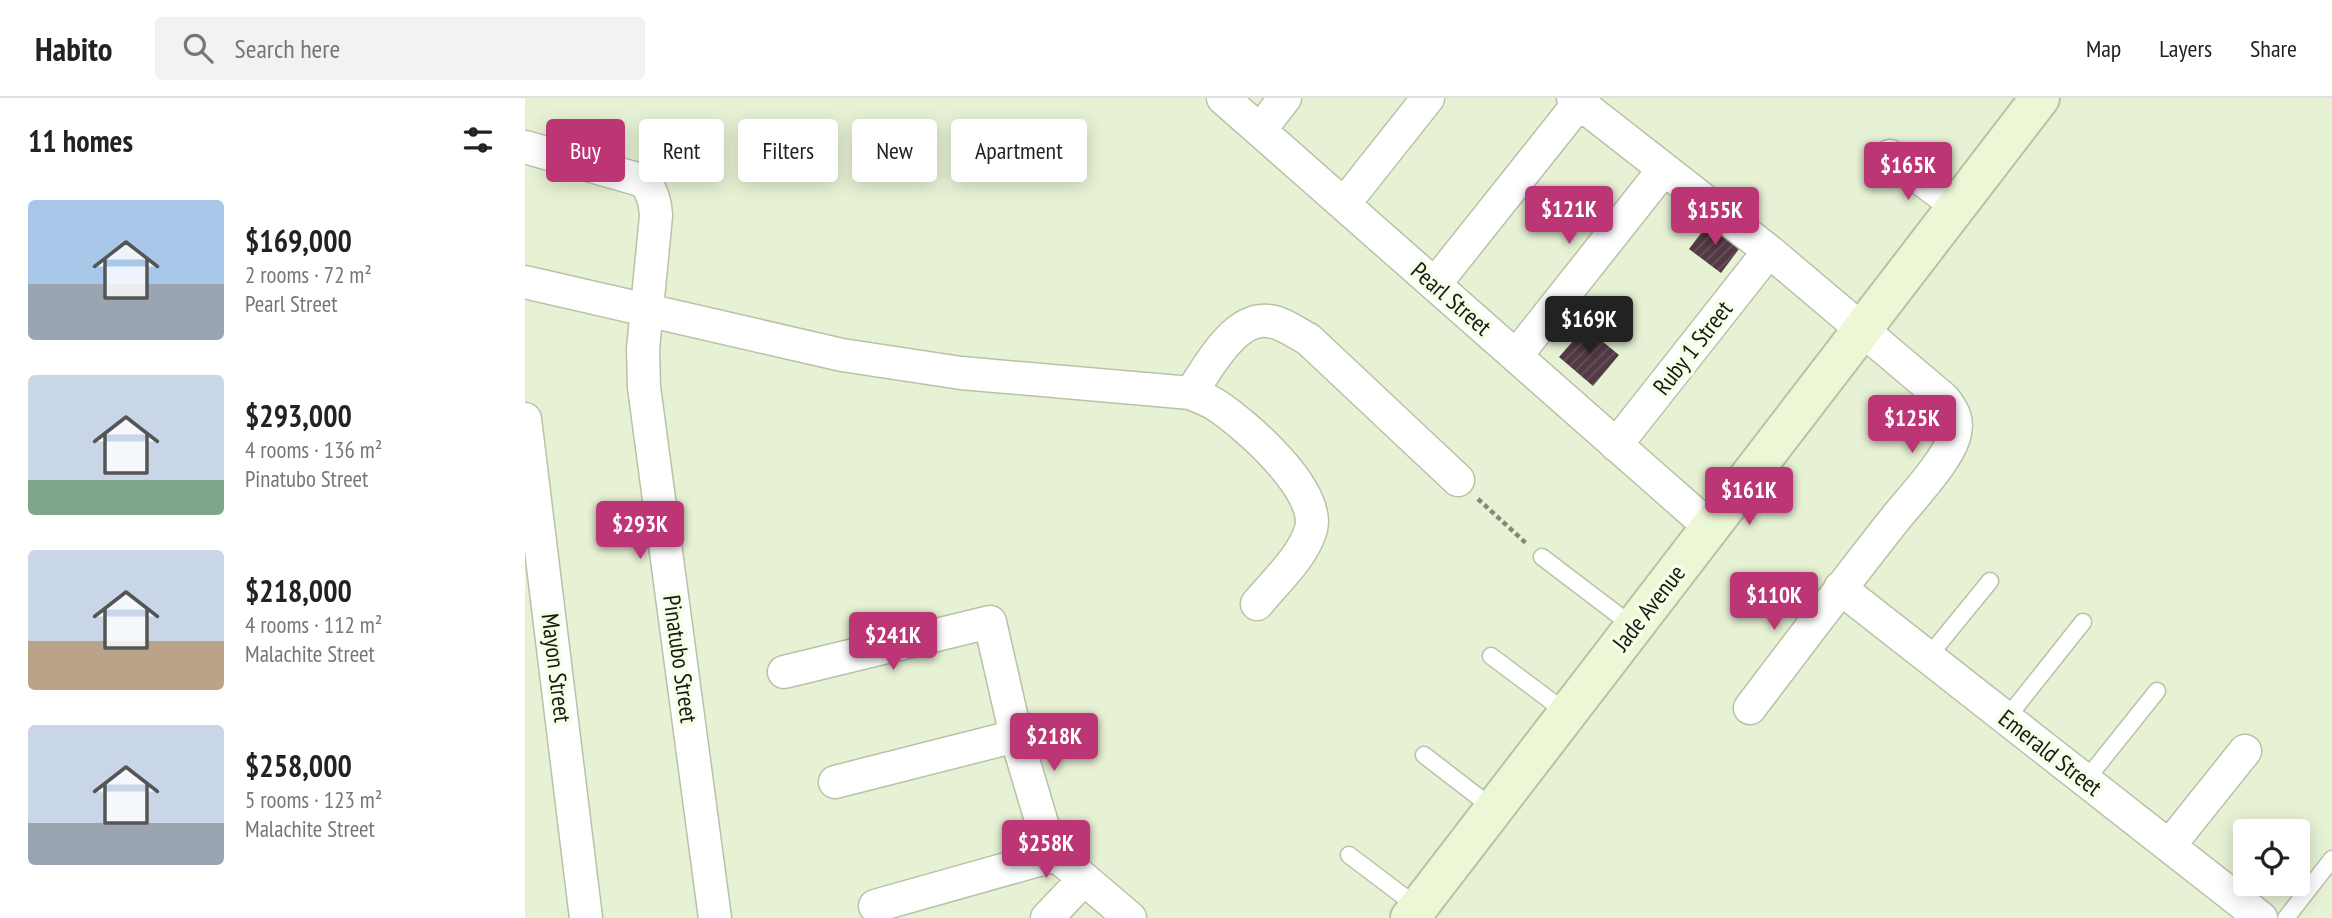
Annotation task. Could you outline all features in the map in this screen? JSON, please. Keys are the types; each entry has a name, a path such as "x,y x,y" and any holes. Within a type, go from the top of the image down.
{"street":[{"name":"Pearl Street","path":"1223,98 1711,528"},
{"path":"1260,130 1285,98"},
{"path":"1344,204 1428,98"},
{"name":"Jade Avenue","path":"1414,913 2040,98"},
{"path":"1435,284 1576,100 1769,251 1944,399 1954,411 1957,422 1953,440 1937,465 1750,708"},
{"name":"Pinatubo Street","path":"525,147 633,177 644,181 652,192 656,216 643,349 644,387 715,918"},
{"path":"1890,156 1958,206"},
{"path":"1516,356 1664,169"},
{"name":"Ruby 1 Street","path":"1616,445 1769,251"},
{"path":"525,282 842,355 948,371 1191,393 1216,405 1266,447 1293,478 1312,510 1311,529 1296,558 1257,604"},
{"path":"1191,393 1218,351 1233,336 1249,325 1267,320 1285,326 1308,340 1458,480"},
{"name":"Mayon Street","path":"525,418 586,918"},
{"name":"Emerald Street","path":"1840,588 2261,918"},
{"path":"785,672 990,622 1016,736 1044,830 1056,855 1130,918"},
{"path":"835,782 1016,736"},
{"path":"2169,846 2245,751"},
{"path":"875,906 1056,855"},
{"path":"1047,918 1084,879"}],"lane":[{"path":"1542,557 1634,628"},
{"path":"1928,657 1990,581"},
{"path":"2006,719 2083,622"},
{"path":"1490,656 1567,714"},
{"path":"2085,780 2157,691"},
{"path":"1423,755 1495,809"},
{"path":"1349,855 1414,913"},
{"path":"2286,918 2332,859"}],"path":[{"path":"1458,480 1542,557"}],"building":[{"path":"1710,221 1742,245 1721,273 1689,249"},
{"path":"1585,327 1619,355 1593,386 1559,357"}]}
